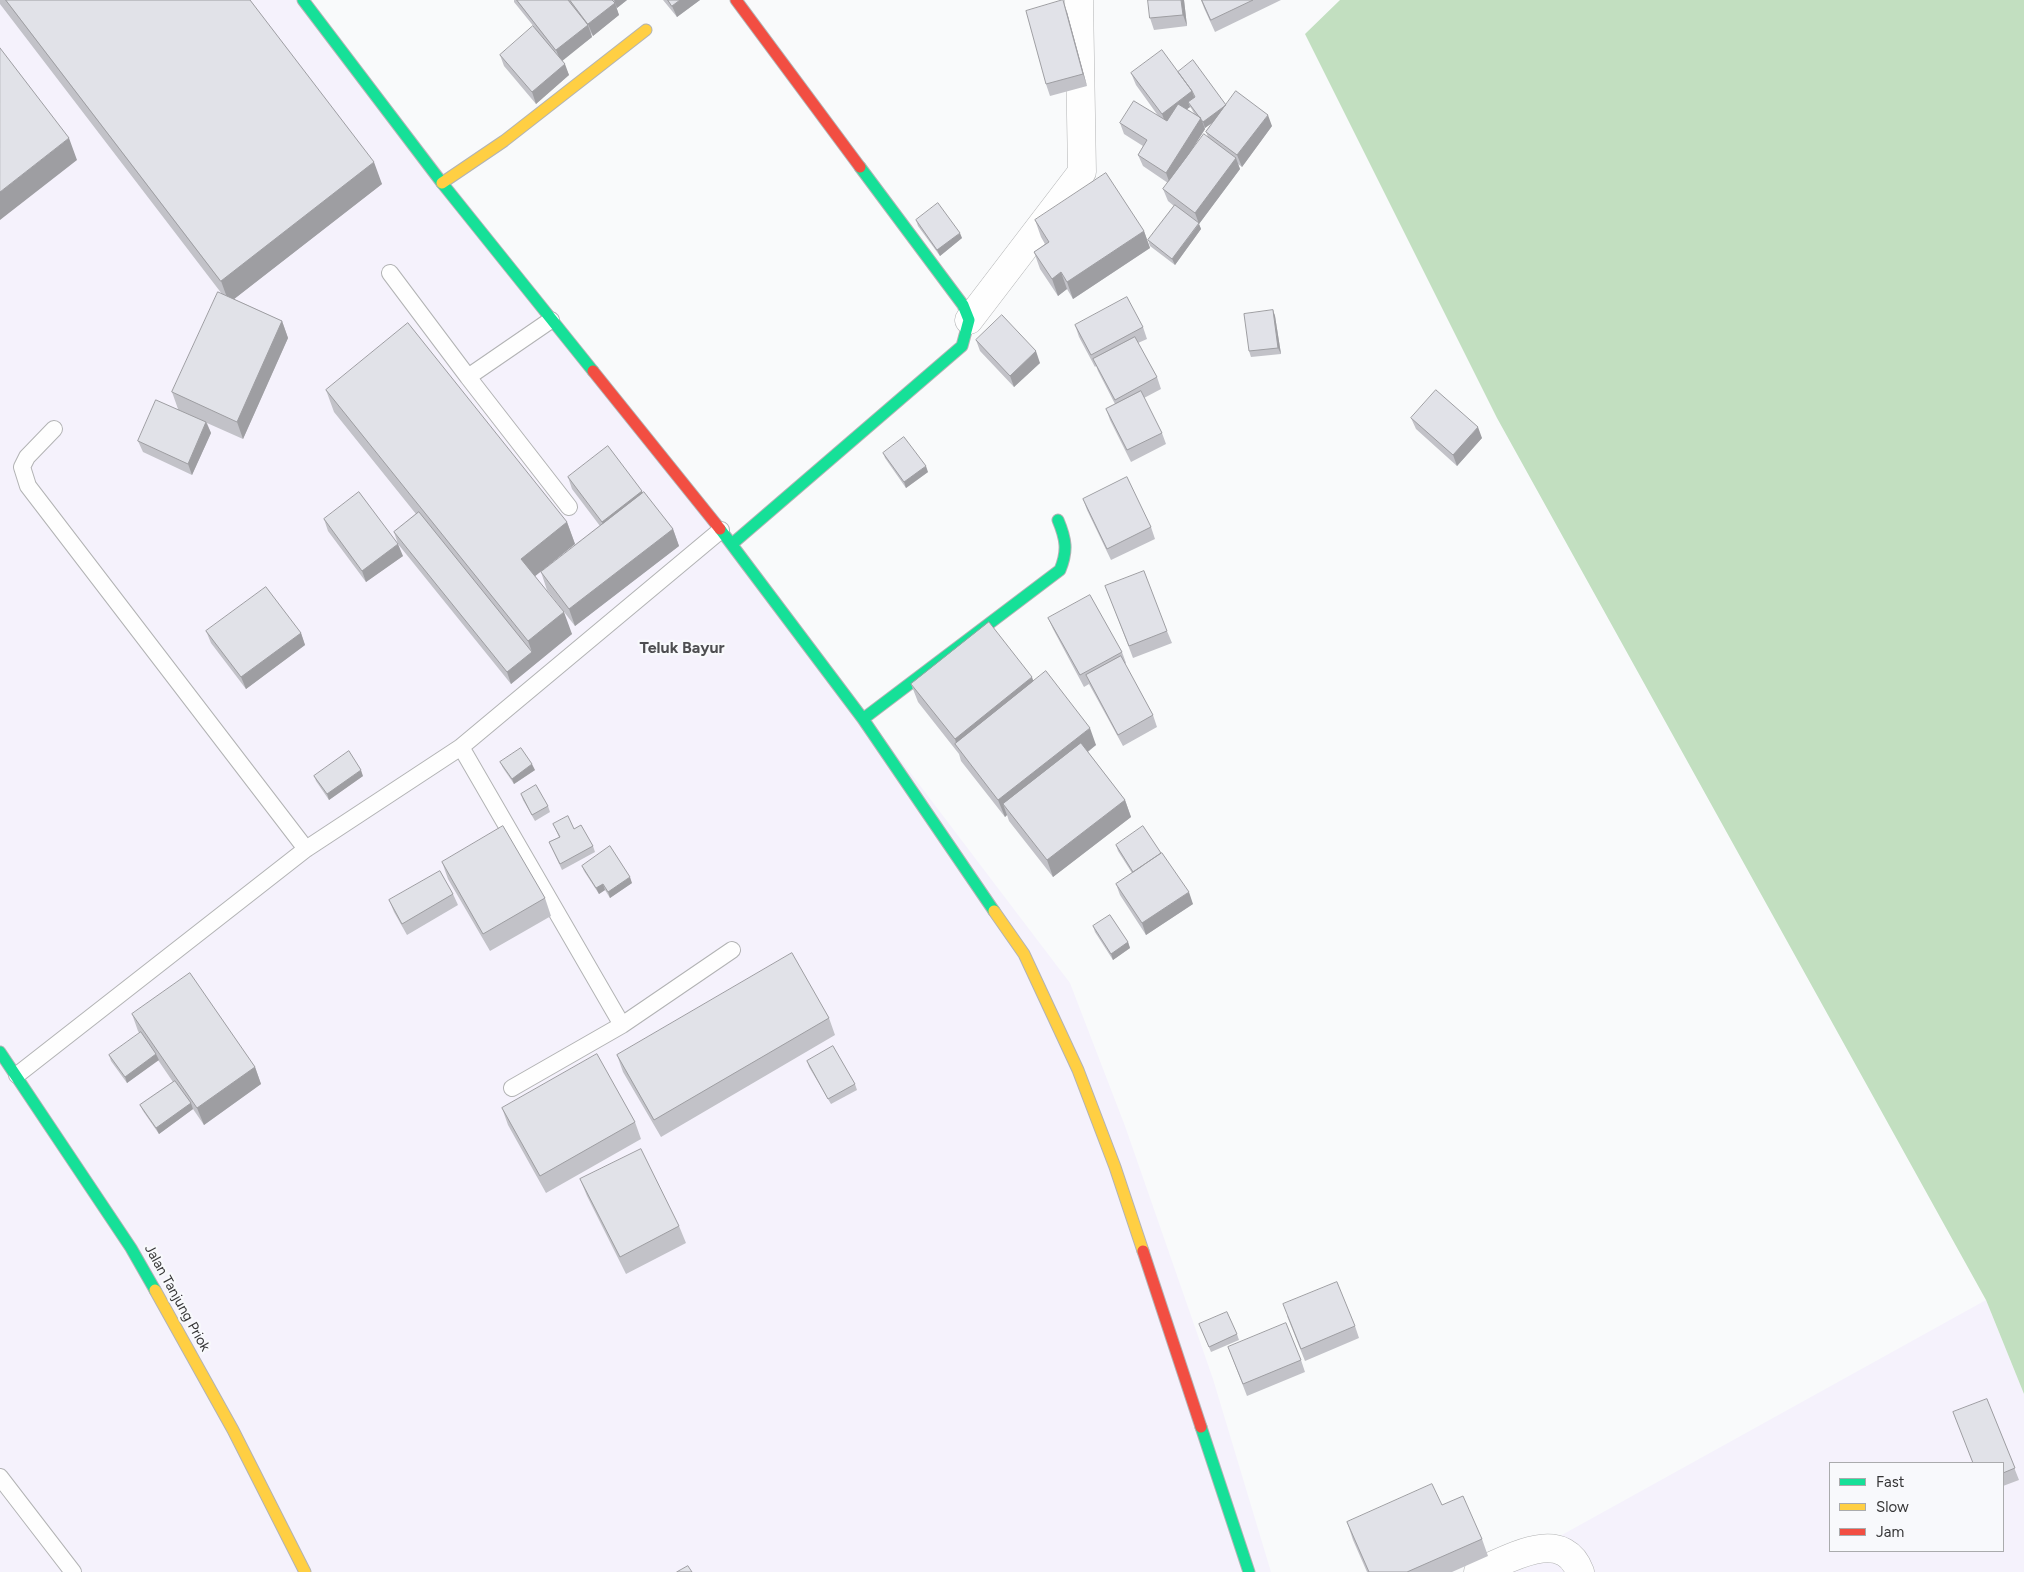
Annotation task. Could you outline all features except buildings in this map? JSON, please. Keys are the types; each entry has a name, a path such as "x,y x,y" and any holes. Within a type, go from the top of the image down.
{"street":[{"path":"303,0 442,183 732,544 863,719 1024,954 1078,1070 1115,1167 1249,1572"},
{"path":"736,0 963,305 969,320"},
{"path":"732,544 962,346 969,320 1082,172 1079,0"},
{"path":"442,183 504,141 646,30"},
{"path":"863,719 1060,570 1068,554 1066,540 1058,520"},
{"name":"Jalan Tanjung Priok","path":"0,1052 131,1248 233,1430 305,1572"},
{"path":"1478,1572 1536,1548 1551,1547 1564,1552 1576,1561 1580,1572"}],"lane":[{"path":"390,273 569,507"},
{"path":"468,377 551,320"},
{"path":"54,429 27,457 22,467 28,486 306,849"},
{"path":"17,1075 306,849 461,748 720,530"},
{"path":"461,748 622,1025"},
{"path":"512,1088 622,1025 732,950"},
{"path":"0,1478 73,1572"}],"shaded area":[{"path":"0,0 309,0 871,721 1070,983 1125,1126 1213,1379 1271,1572 0,1572"},
{"path":"1986,1300 2024,1394 2024,1572 1495,1572"}],"green space":[{"path":"1340,0 2024,0 2024,1394 1986,1300 1497,418 1305,34"}],"traffic: fast":[{"path":"303,0 442,183 593,371"},
{"path":"732,544 962,346 969,320 963,305 860,167"},
{"path":"863,719 1060,570 1065,545 1058,520"},
{"path":"720,529 863,719 994,911"},
{"path":"0,1052 131,1248 155,1290"},
{"path":"1201,1427 1249,1572"}],"traffic: slow":[{"path":"442,183 504,141 646,30"},
{"path":"994,911 1024,954 1078,1070 1115,1167 1143,1251"},
{"path":"155,1290 233,1430 305,1572"}],"traffic: jam":[{"path":"736,0 860,167"},
{"path":"593,371 720,529"},
{"path":"1143,1251 1201,1427"}],"district":[{"name":"Teluk Bayur","path":"682,648"}]}
